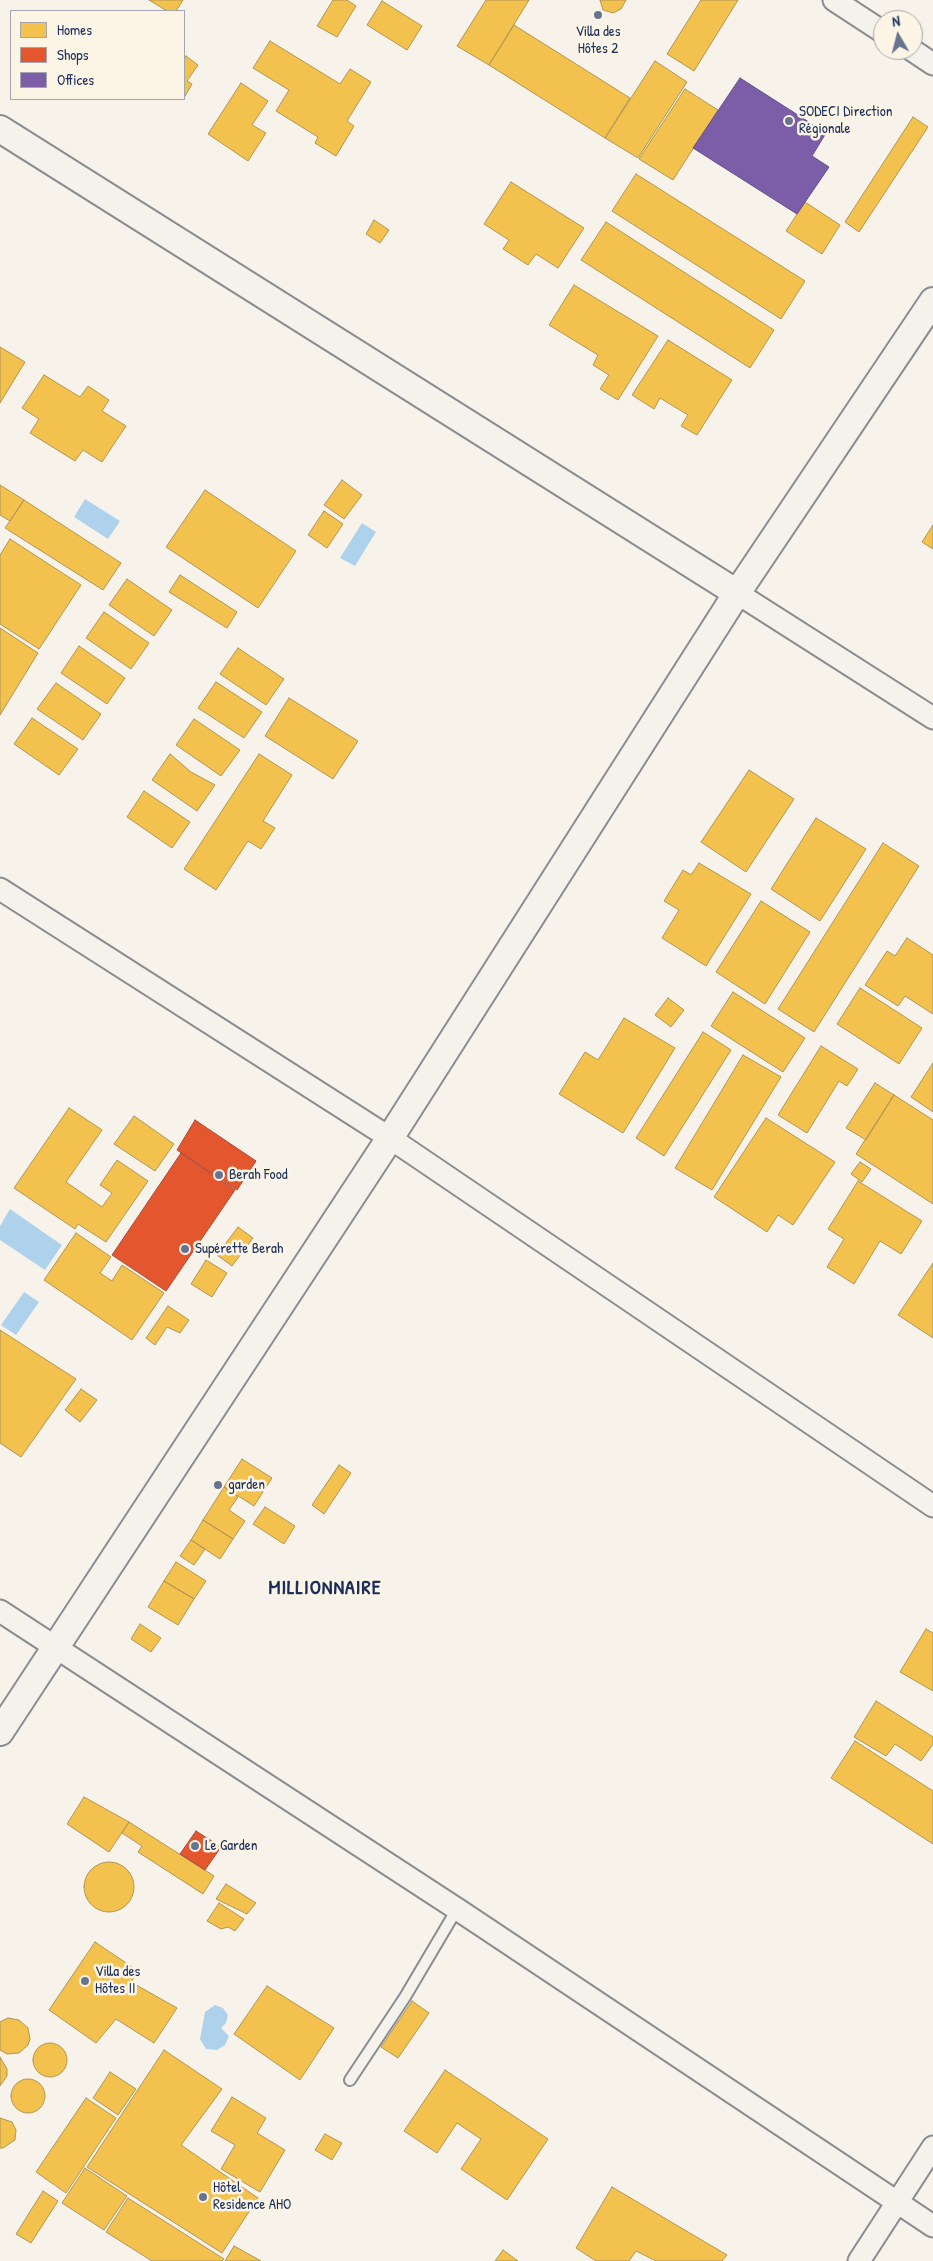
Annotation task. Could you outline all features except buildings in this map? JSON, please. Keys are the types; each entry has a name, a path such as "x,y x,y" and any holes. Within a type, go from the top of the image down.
{"street":[{"path":"834,0 873,25"},
{"path":"0,129 737,592 933,718"},
{"path":"0,1732 54,1646 390,1138 737,592 933,301"},
{"path":"0,889 390,1138 933,1506"},
{"path":"0,1611 457,1909 933,2226"},
{"path":"859,2261 933,2147"}],"lane":[{"path":"350,2080 405,1997 457,1909"}],"water":[{"path":"85,499 120,521 108,539 74,517"},
{"path":"362,523 376,532 355,566 340,558"},
{"path":"10,1209 62,1245 45,1270 0,1240 0,1226"},
{"path":"24,1292 39,1302 16,1335 1,1325"},
{"path":"215,2005 223,2008 228,2015 226,2023 221,2028 229,2036 225,2045 217,2050 206,2049 200,2039 205,2012"}],"place":[{"name":"Villa des Hôtes 2","path":"598,15"},
{"name":"SODECI Direction Régionale","path":"789,121"},
{"name":"Berah Food","path":"219,1175"},
{"name":"Supérette Berah","path":"185,1249"},
{"name":"garden","path":"218,1485"},
{"name":"Le Garden","path":"195,1846"},
{"name":"Villa des Hôtes II","path":"85,1981"},
{"name":"Hôtel Residence AHO","path":"203,2197"}],"district":[{"name":"MILLIONNAIRE","path":"325,1589"}]}
